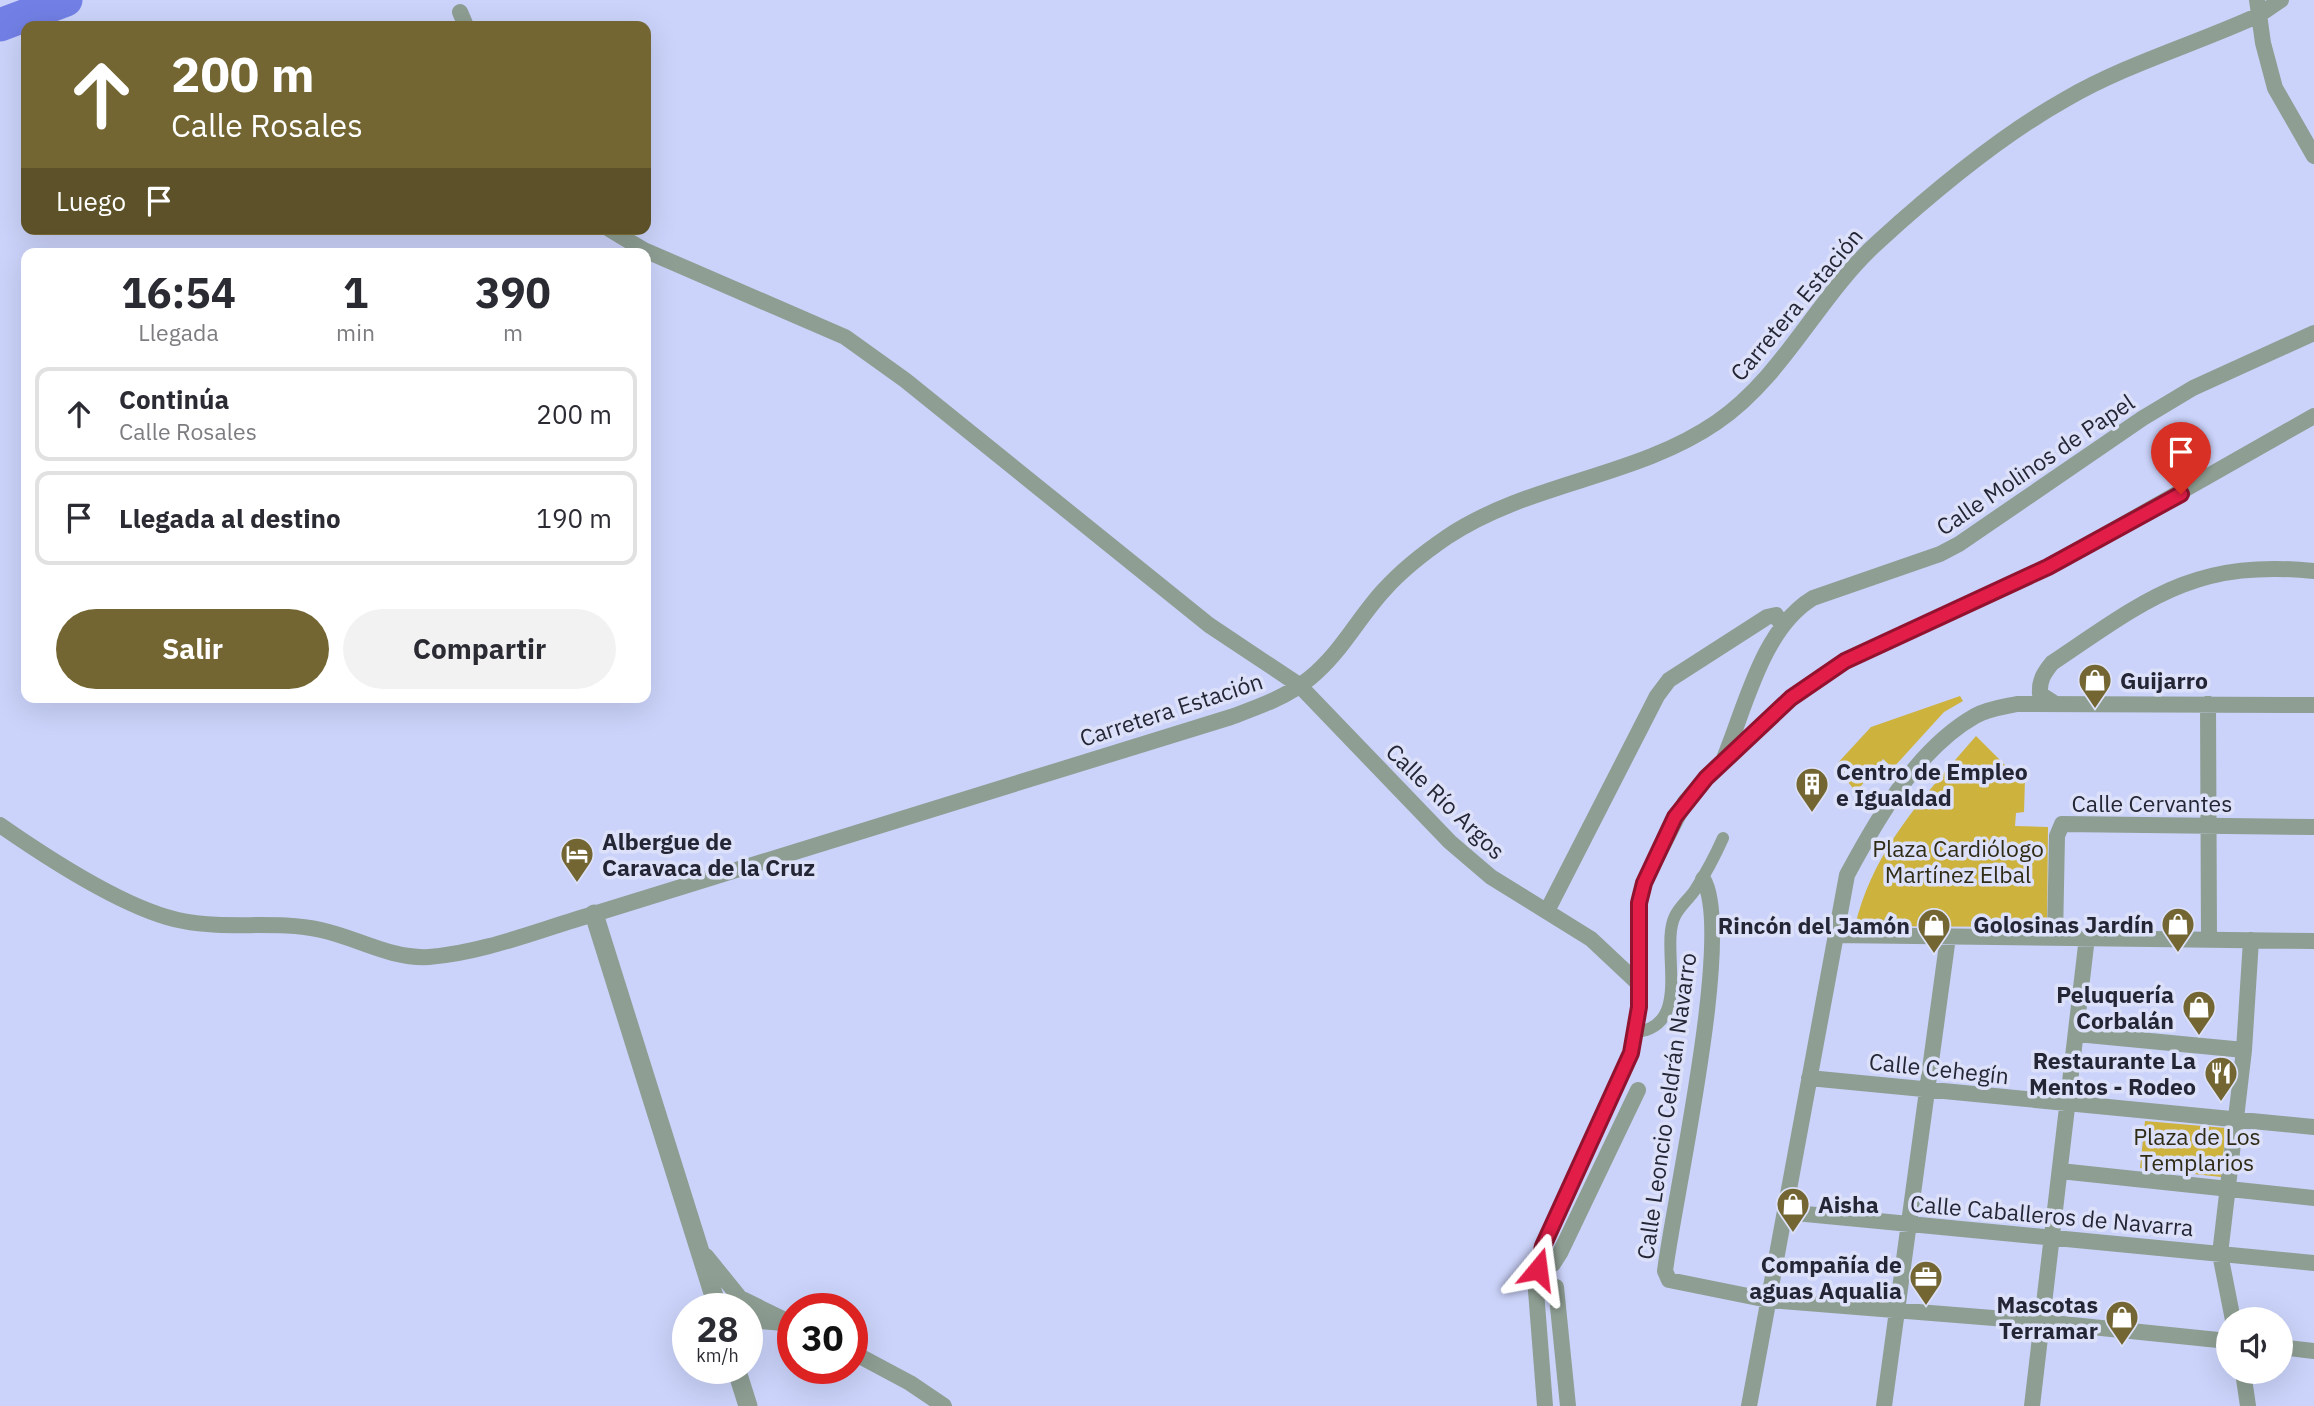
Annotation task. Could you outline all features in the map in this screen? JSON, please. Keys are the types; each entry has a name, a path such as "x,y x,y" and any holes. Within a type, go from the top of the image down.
{"street":[{"name":"Carretera Estación","path":"0,825 96,884 162,916 185,922 319,929 385,953 406,956 453,953 594,914 1231,718 1299,685 1334,655 1383,590 1449,535 1494,513 1651,456 1716,422 1754,392 1842,277 1878,242 2017,128 2083,90 2258,8 2281,0"},
{"path":"2258,8 2275,88 2314,156"},
{"name":"Calle Río Argos","path":"619,235 641,248"},
{"name":"Calle Río Argos","path":"651,253 845,337 905,380 1209,625 1299,685 1450,842 1491,877 1591,939 1640,985"},
{"name":"Calle Molinos de Papel","path":"1545,1406 1536,1321 1538,1273 1543,1246 1618,1086 1636,1032 1640,985 1639,903 1644,883 1675,817 1723,762 1770,645 1782,624 1796,608 1813,598 1940,554 1959,544 2143,418 2193,388 2314,333"},
{"path":"1723,762 1791,698 1845,661 2048,567 2252,454 2314,416"},
{"path":"2054,703 2040,694 2039,686 2043,674 2052,663 2129,611 2174,586 2237,569 2314,571"},
{"path":"1548,911 1657,696 1669,680 1766,617 1780,617 1782,624"},
{"path":"1749,1406 1847,875 1882,811 1931,753 1976,716 2017,704 2314,705"},
{"path":"2208,704 2209,939"},
{"name":"Calle Cervantes","path":"2055,937 2056,844 2057,830 2062,824 2314,827"},
{"path":"1636,1032 1653,1026 1667,1008 1672,975 1674,918 1703,878 1723,838"},
{"name":"Calle Leoncio Celdrán Navarro","path":"1703,878 1712,908 1711,956 1699,1067 1665,1270 1669,1280 1769,1300 2043,1322 2216,1340"},
{"path":"594,914 713,1293"},
{"path":"1835,935 2314,941"},
{"path":"1884,1406 1908,1225 1930,1089 1948,937"},
{"path":"2032,1406 2087,937"},
{"path":"2230,1307 2220,1254 2244,1050 2251,940"},
{"path":"2077,1034 2244,1050"},
{"name":"Calle Cehegín","path":"1809,1078 2314,1127"},
{"path":"1538,1273 1553,1264 1560,1253 1638,1090"},
{"path":"2060,1171 2314,1198"},
{"name":"Calle Caballeros de Navarra","path":"1785,1212 2314,1263"},
{"path":"697,1244 729,1289 740,1298 777,1317"},
{"path":"1556,1287 1568,1406"},
{"path":"2293,1349 2314,1351"},
{"path":"868,1361 910,1383 944,1406"},
{"path":"741,1384 748,1406"},
{"path":"2245,1384 2248,1406"}],"green space":[{"path":"1960,696 1963,701 1944,712 1893,768 1883,759 1856,792 1835,766 1871,727"},
{"name":"Plaza Cardiólogo Martínez Elbal","path":"1976,736 2012,772 2016,768 2025,779 2024,812 2016,813 2015,826 2048,827 2047,927 1855,926 1863,898 1888,847 1920,801"},
{"name":"Plaza de Los Templarios","path":"2145,1121 2226,1128 2221,1177 2140,1168"}],"waterway":[{"path":"0,25 66,0"}],"place":[{"name":"Guijarro","path":"2095,710"},
{"name":"Centro de Empleo e Igualdad","path":"1812,814"},
{"name":"Albergue de Caravaca de la Cruz","path":"577,884"},
{"name":"Golosinas Jardín","path":"2178,954"},
{"name":"Rincón del Jamón","path":"1934,955"},
{"name":"Peluquería Corbalán","path":"2199,1037"},
{"name":"Restaurante La Mentos - Rodeo","path":"2221,1103"},
{"name":"Aisha","path":"1793,1234"},
{"name":"Compañía de aguas Aqualia","path":"1926,1307"},
{"name":"Mascotas Terramar","path":"2122,1347"}],"route":[{"path":"1538,1269 1543,1246 1557,1214 1626,1069 1638,1022 1639,903 1644,883 1675,817 1685,802 1706,778 1776,712 1818,677 1909,630 2048,567 2181,494"}]}
